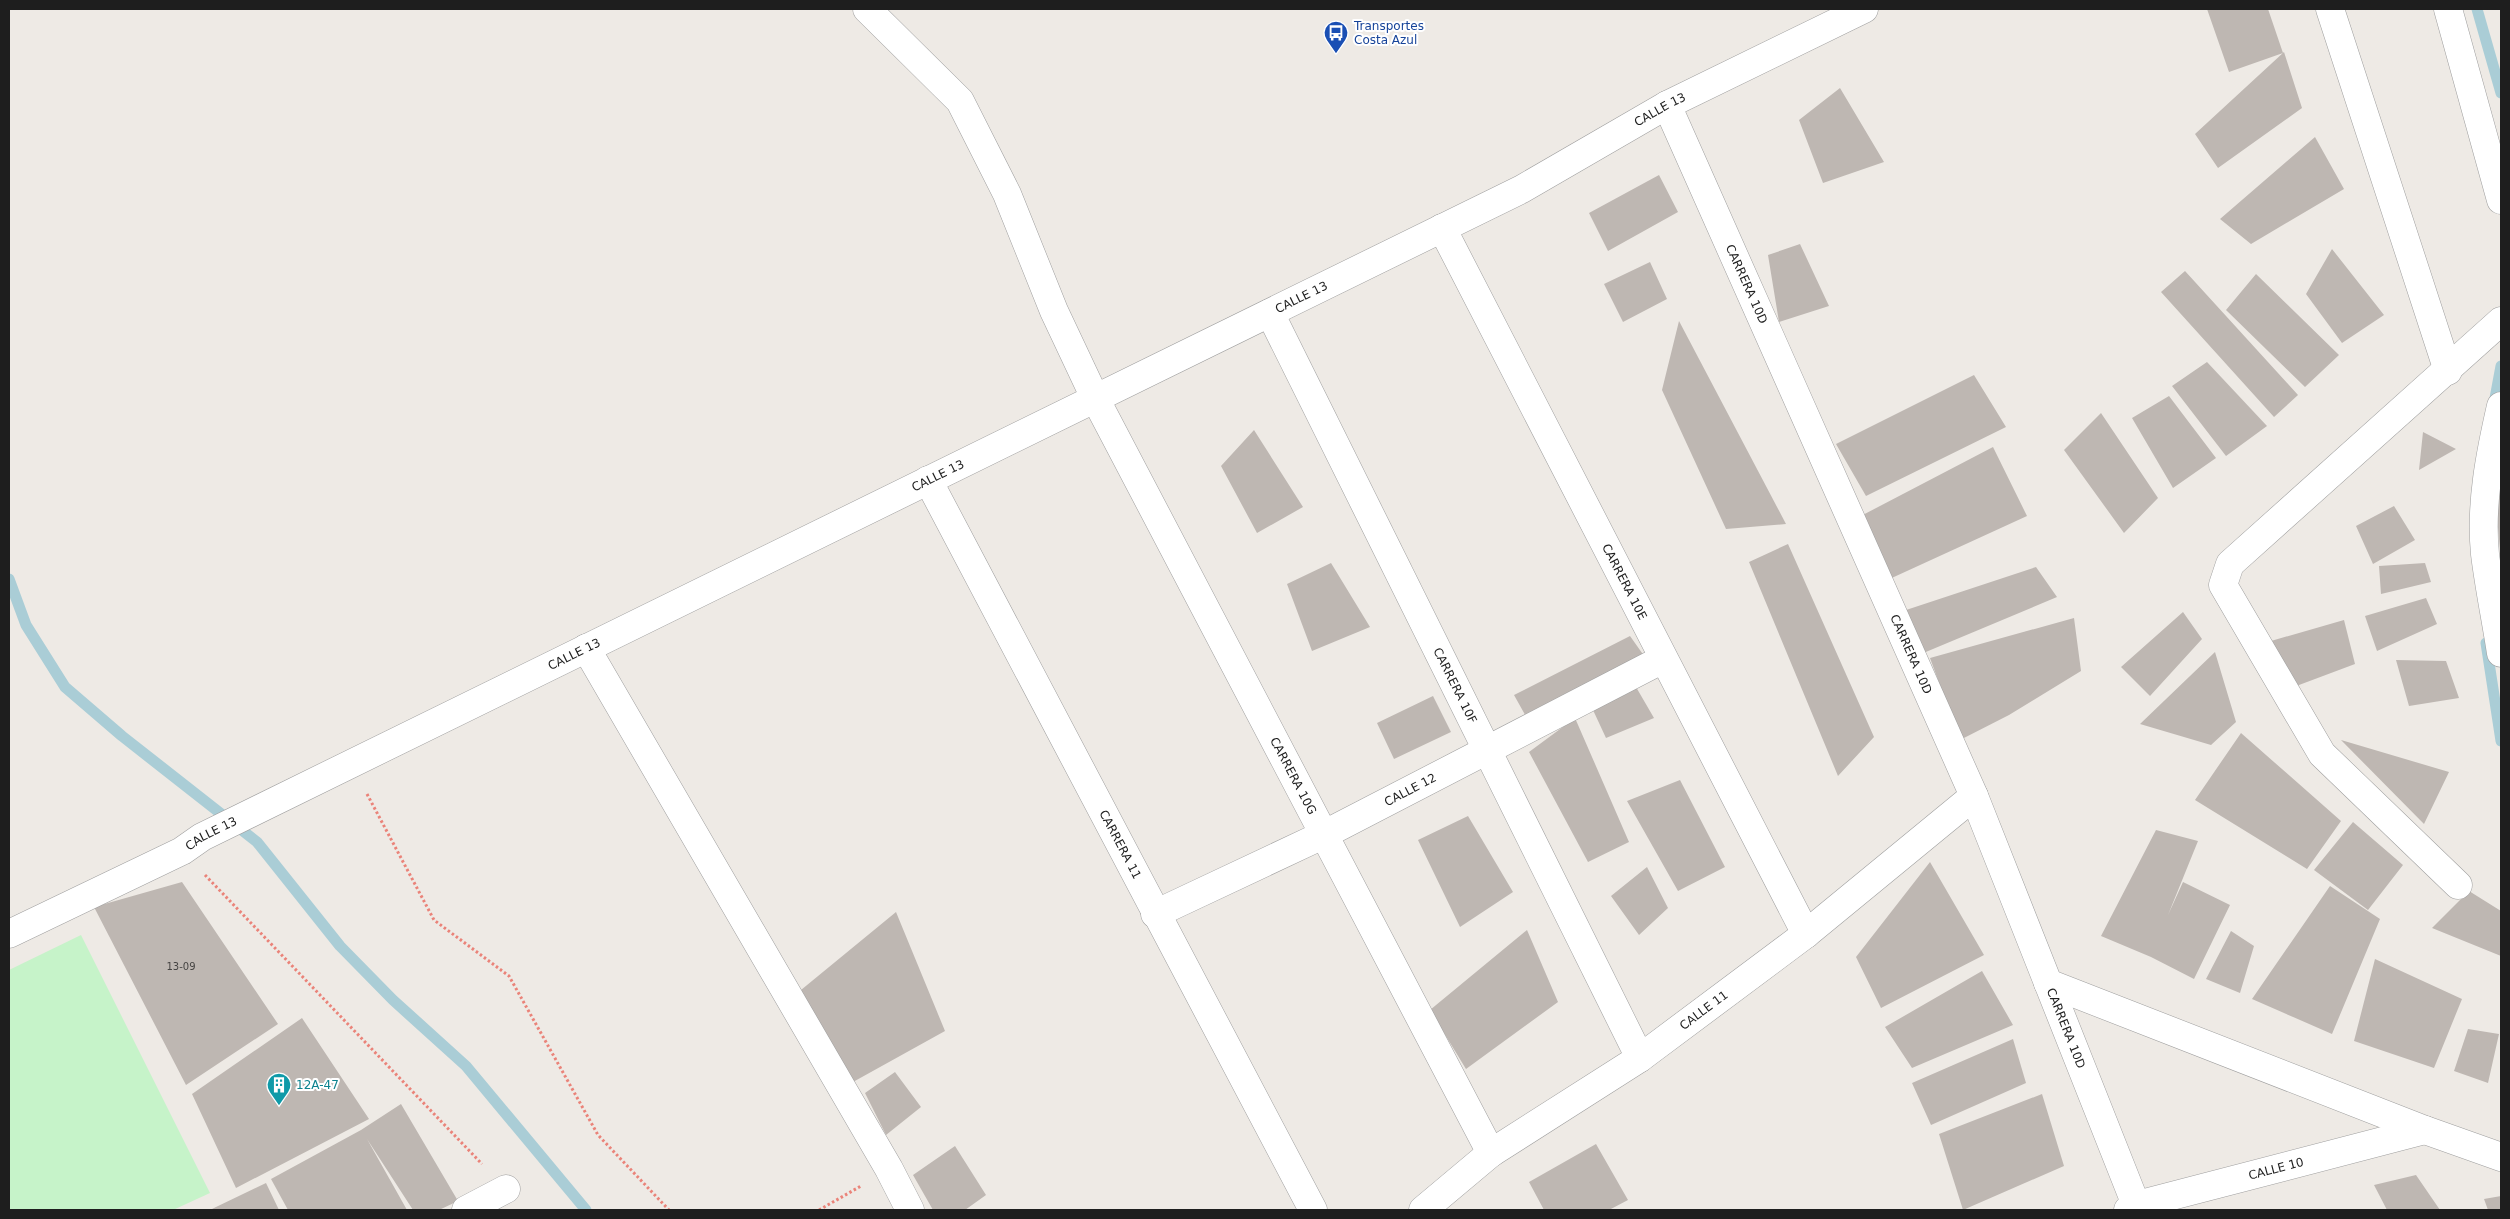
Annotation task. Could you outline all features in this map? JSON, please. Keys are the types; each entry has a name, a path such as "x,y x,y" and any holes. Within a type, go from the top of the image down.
{"street":[{"name":"CARRERA 10G","path":"867,9 960,101 1007,194 1054,311 1095,398 1491,1153"},
{"name":"CALLE 13","path":"9,934 192,844 276,800 1522,189 1666,105 1864,9"},
{"path":"2330,9 2448,371"},
{"path":"2448,9 2501,200"},
{"name":"CARRERA 10D","path":"1666,105 1974,796 2134,1209"},
{"name":"CARRERA 10E","path":"1442,228 1806,934"},
{"name":"CARRERA 10F","path":"1270,313 1640,1058"},
{"path":"2458,885 2322,754 2223,585 2230,564 2448,371 2501,321"},
{"path":"2501,406 2489,458 2485,552 2501,653"},
{"name":"CARRERA 11","path":"928,480 1155,914 1313,1210"},
{"path":"586,648 889,1168 910,1210"},
{"name":"CALLE 12","path":"1155,914 1325,834 1663,659"},
{"name":"CALLE 11","path":"1423,1210 1491,1153 1640,1058 1806,934 1974,796"},
{"path":"2048,983 2425,1130 2501,1157"},
{"name":"CALLE 10","path":"2134,1209 2425,1130"},
{"path":"466,1210 506,1189"}],"path":[{"path":"350,764 386,826 434,920 509,976 598,1135 669,1210"},
{"path":"192,844 506,1189"},
{"path":"819,1210 889,1168"}],"green space":[{"path":"81,935 210,1193 173,1210 9,1210 9,970"}],"building":[{"path":"2207,9 2268,9 2283,53 2229,72"},
{"path":"2284,52 2302,108 2218,168 2195,134"},
{"path":"1840,88 1884,162 1823,183 1799,120"},
{"path":"2315,137 2344,189 2251,244 2220,219"},
{"path":"1659,175 1678,212 1608,251 1589,213"},
{"path":"1800,244 1829,306 1779,322 1768,255"},
{"path":"2332,249 2384,315 2342,343 2306,294"},
{"path":"1650,262 1667,299 1623,322 1604,284"},
{"path":"2185,271 2298,395 2274,417 2161,292"},
{"path":"2256,274 2339,355 2305,387 2226,310"},
{"path":"1679,321 1786,524 1726,529 1662,390"},
{"path":"2207,362 2267,426 2226,456 2172,386"},
{"path":"1974,375 2006,427 1866,496 1836,444"},
{"path":"2169,396 2216,458 2173,488 2132,418"},
{"path":"2101,413 2158,498 2124,533 2064,450"},
{"path":"1254,430 1303,507 1257,533 1221,466"},
{"path":"2423,432 2456,449 2419,470"},
{"path":"1993,447 2027,516 1883,582 1857,518"},
{"path":"2501,492 2501,550 2500,550 2495,494"},
{"path":"2394,506 2415,540 2373,564 2356,526"},
{"path":"1788,544 1874,737 1838,776 1749,562"},
{"path":"1331,563 1370,627 1312,651 1287,584"},
{"path":"2425,563 2431,582 2381,594 2379,566"},
{"path":"2036,567 2057,597 1921,654 1900,612"},
{"path":"2426,598 2437,624 2377,651 2365,616"},
{"path":"2183,612 2202,639 2150,696 2121,667"},
{"path":"2074,618 2081,671 2009,715 1960,740 1930,658"},
{"path":"2344,620 2355,664 2291,688 2271,641"},
{"path":"1630,636 1647,660 1529,722 1514,695"},
{"path":"2215,652 2236,722 2211,745 2140,724"},
{"path":"2396,660 2446,661 2459,698 2409,706"},
{"path":"1636,687 1654,718 1606,738 1593,710"},
{"path":"1433,696 1451,732 1394,759 1377,723"},
{"path":"1575,718 1629,842 1588,862 1529,752"},
{"path":"2241,733 2341,821 2307,869 2195,800"},
{"path":"2341,740 2449,772 2424,824"},
{"path":"1680,780 1725,867 1678,891 1627,801"},
{"path":"1468,816 1513,892 1460,927 1418,840"},
{"path":"2353,822 2403,865 2368,910 2314,870"},
{"path":"2156,830 2198,841 2168,915 2183,882 2230,905 2194,979 2151,957 2101,936"},
{"path":"1930,862 1984,955 1881,1008 1856,957"},
{"path":"1647,867 1668,908 1639,935 1611,896"},
{"path":"182,882 278,1024 186,1085 94,907"},
{"path":"2330,886 2380,919 2332,1034 2252,999"},
{"path":"2469,891 2501,911 2501,956 2432,928"},
{"path":"896,912 945,1031 853,1082 801,990"},
{"path":"1527,930 1558,1002 1466,1069 1430,1010"},
{"path":"2231,931 2254,946 2240,993 2206,979"},
{"path":"2375,959 2462,999 2434,1068 2354,1041"},
{"path":"1982,971 2013,1025 1912,1068 1885,1027"},
{"name":"12A-47","path":"302,1018 369,1119 236,1188 192,1094"},
{"path":"2468,1029 2499,1034 2488,1083 2454,1071"},
{"path":"2013,1039 2026,1083 1931,1125 1912,1083"},
{"path":"895,1072 921,1107 886,1135 865,1093"},
{"path":"2042,1094 2064,1166 1963,1210 1939,1134"},
{"path":"401,1104 458,1201 439,1210 413,1210 367,1139 407,1210 288,1210 271,1179 361,1130"},
{"path":"1596,1144 1628,1200 1609,1210 1544,1210 1529,1182"},
{"path":"955,1146 986,1195 965,1210 933,1210 913,1175"},
{"path":"2416,1175 2440,1210 2387,1210 2374,1185"},
{"path":"266,1183 279,1210 210,1210 216,1207"},
{"path":"2501,1196 2501,1210 2488,1210 2484,1199"}],"waterway":[{"path":"2477,9 2501,93"},
{"path":"2493,409 2501,366"},
{"path":"9,579 26,625 65,687 122,736 257,842 340,946 393,1000 466,1066 586,1210"},
{"path":"2486,643 2501,741"}],"place":[{"name":"Transportes Costa Azul","path":"1336,54"},
{"name":"12A-47","path":"279,1106"}]}
